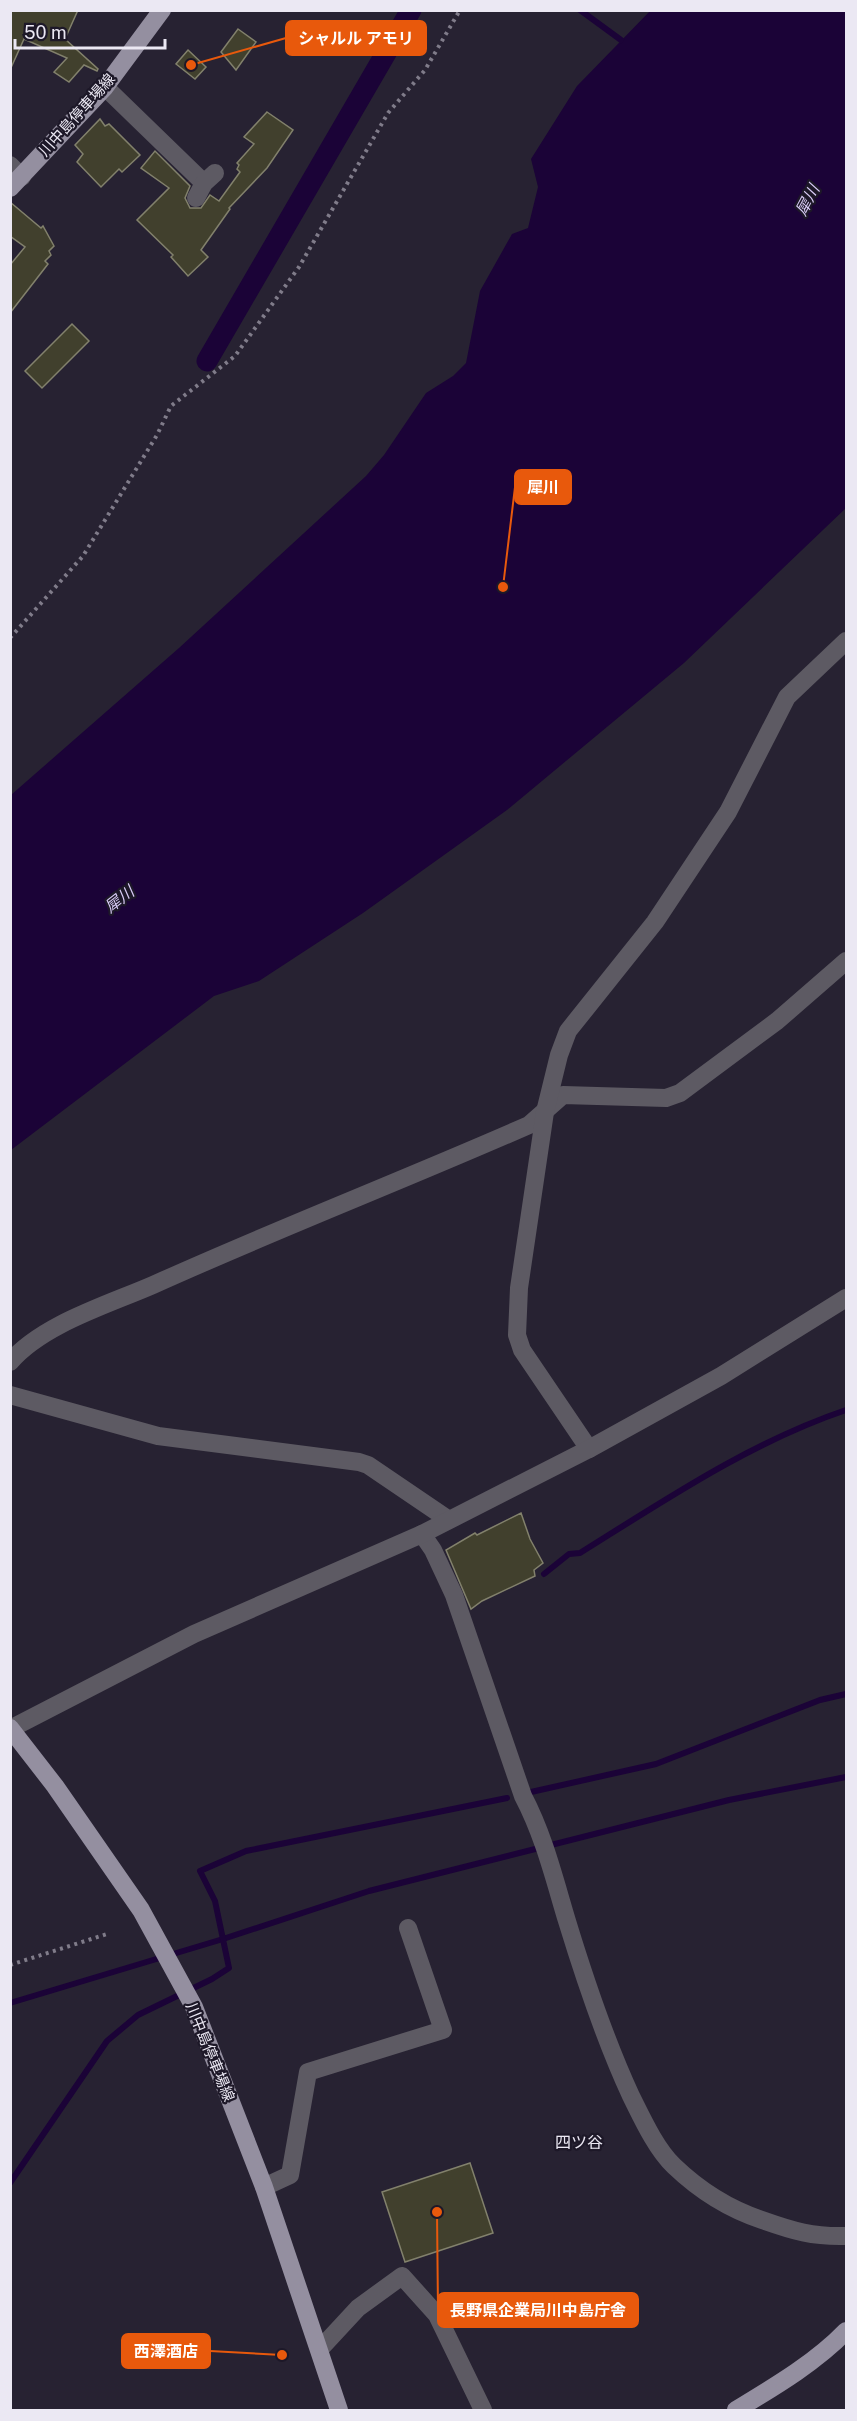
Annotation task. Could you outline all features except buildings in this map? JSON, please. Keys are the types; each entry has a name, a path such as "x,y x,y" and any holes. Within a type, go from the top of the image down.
{"main road":[{"name":"川中島停車場線","path":"14,177 105,87 162,10"},
{"name":"川中島停車場線","path":"11,1728 55,1786 141,1910 194,2007 264,2187 339,2410"},
{"path":"736,2410 776,2385 837,2341 846,2331"}],"street":[{"path":"105,87 205,185"},
{"path":"589,1449 522,1350 517,1335 519,1288 545,1112 559,1055 568,1030 655,922 728,812 787,697 846,641"},
{"path":"10,1362 24,1347 68,1322 529,1125 563,1095 666,1098 680,1093 777,1021 846,961"},
{"path":"11,1728 194,1634 422,1534 589,1449 722,1376 846,1298"},
{"path":"826,1311 846,1317"},
{"path":"10,1395 158,1436 358,1462 368,1465 449,1520"},
{"path":"422,1534 433,1550 454,1595 523,1796 539,1827 576,1951 617,2066 644,2122 673,2164 712,2197 744,2214 820,2237 846,2236"},
{"path":"264,2187 290,2175 308,2072 442,2030 408,1928"},
{"path":"320,2349 358,2308 402,2276 437,2315 483,2410"}],"path":[{"path":"10,638 83,556 157,435 171,405 235,356 299,267 388,113 425,70 460,10"},
{"path":"10,1965 107,1934"}],"water":[{"path":"651,10 846,11 846,508 684,663 507,810 363,913 259,981 214,996 11,1150 11,795 179,648 366,476 384,455 426,393 453,376 466,363 480,291 512,234 528,228 538,187 531,159 577,86"}],"waterway":[{"path":"207,361 411,10"},
{"path":"580,10 621,40"},
{"path":"544,1574 569,1554 580,1553 742,1455 776,1438 846,1410"},
{"path":"531,1792 656,1764 820,1700 846,1694"},
{"path":"10,2003 223,1939 369,1891 729,1800 846,1777"},
{"path":"10,2183 107,2041 138,2015 212,1979 229,1968 215,1901 200,1871 246,1851 507,1798"}],"place":[{"name":"シャルル アモリ","path":"191,65"},
{"name":"犀川","path":"503,587"},
{"name":"長野県企業局川中島庁舎","path":"437,2212"},
{"name":"西澤酒店","path":"282,2355"}],"district":[{"name":"四ツ谷","path":"579,2142"}]}
